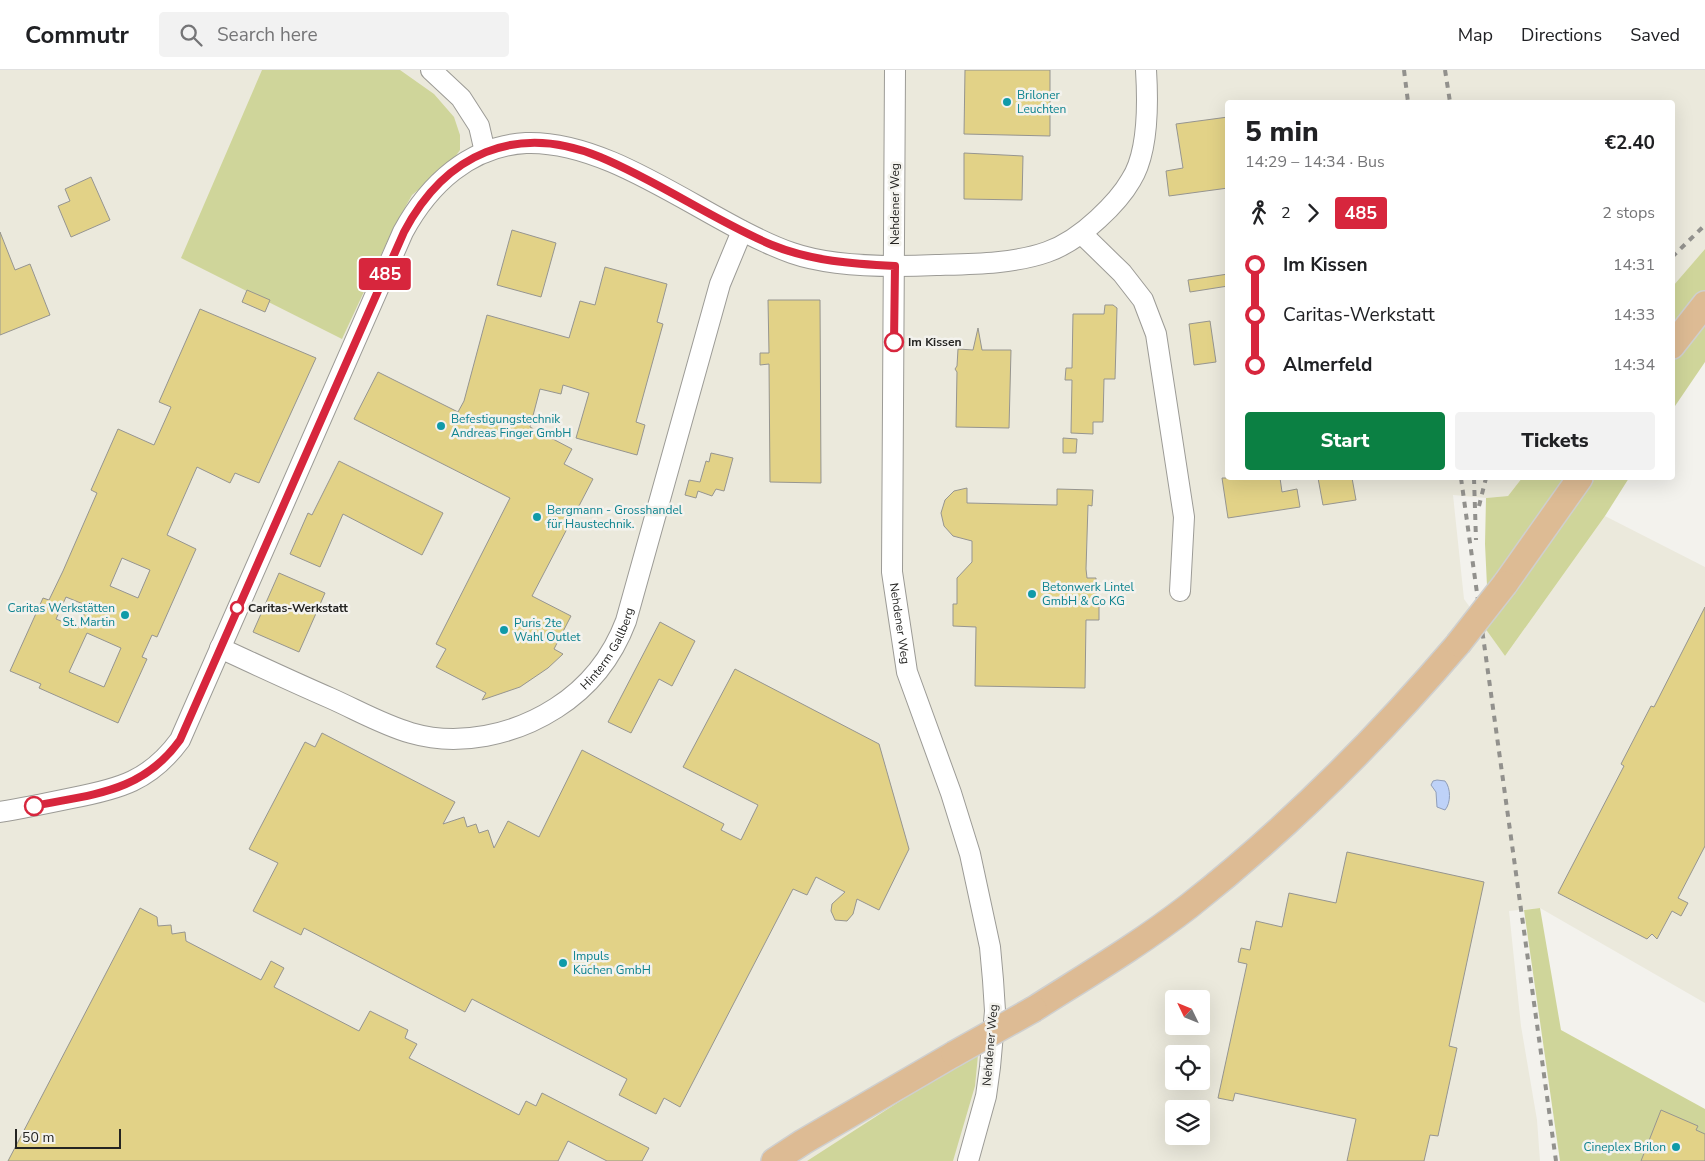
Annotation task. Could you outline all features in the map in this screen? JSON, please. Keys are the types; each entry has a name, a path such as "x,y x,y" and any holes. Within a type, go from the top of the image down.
{"main road":[{"path":"1675,342 1705,304"},
{"path":"774,1161 811,1137 1034,1009 1097,970 1188,906 1283,827 1359,754 1410,700 1458,644 1505,584 1579,480"}],"street":[{"path":"431,70 461,98 479,126 485,152"},
{"name":"Nehdener Weg","path":"895,70 892,572 907,672 951,793 970,854 990,947 993,980 995,1011 986,1096 968,1161"},
{"path":"0,812 110,791 133,782 150,772 170,753 184,733 414,212 440,180 464,163 485,152 528,143 582,151 608,160 771,244 810,258 895,266 1003,261 1047,252 1082,234 1108,210 1132,179 1143,146 1147,90 1146,70"},
{"name":"Hinterm Gallberg","path":"220,648 394,727 434,738 480,736 522,726 542,718 582,689 610,655 626,621 720,284 742,230"},
{"path":"1082,234 1122,273 1143,300 1156,334 1184,517 1180,591"}],"shaded area":[{"path":"0,70 1705,70 1705,249 1675,284 1675,100 1225,100 1225,480 1520,480 1508,496 1486,498 1453,495 1464,599 1505,656 1605,516 1705,567 1705,1003 1540,908 1509,911 1521,1026 1537,1120 1540,1161 0,1161"}],"green space":[{"path":"262,70 400,70 434,94 454,117 460,135 460,150 450,164 412,195 393,229 342,339 181,258"},
{"path":"1705,249 1705,290 1675,329 1675,284"},
{"path":"1705,318 1705,362 1675,406 1675,358"},
{"path":"1520,480 1568,480 1487,586 1485,544 1486,498 1508,496"},
{"path":"1587,480 1628,480 1605,516 1505,656 1482,624"},
{"path":"1540,908 1561,1030 1705,1109 1705,1161 1560,1161 1524,910"},
{"path":"978,1055 975,1086 953,1161 807,1161 925,1085"}],"water":[{"path":"1433,781 1445,781 1449,791 1449,800 1445,810 1437,807 1436,792 1431,785"}],"building":[{"name":"Briloner Leuchten","path":"965,70 1050,70 1050,136 964,134"},
{"path":"1225,117 1225,188 1169,196 1166,171 1183,168 1176,124"},
{"path":"964,153 1023,156 1022,200 964,199"},
{"path":"91,177 110,220 71,237 58,206 70,201 65,189"},
{"path":"512,230 556,243 541,297 497,285"},
{"path":"0,232 15,270 30,264 50,315 0,335"},
{"path":"605,267 667,284 657,322 663,324 636,422 645,425 637,455 576,438 589,393 563,385 561,394 540,389 530,427 572,449 564,464 593,479 532,596 571,616 554,649 563,654 548,668 520,687 482,700 486,693 436,667 446,649 436,644 510,498 354,419 378,372 458,412 464,401 487,315 569,338 580,301 595,305"},
{"path":"1225,274 1225,286 1190,292 1188,280"},
{"path":"247,290 270,300 265,312 242,302"},
{"path":"768,300 820,300 821,483 770,482 769,364 760,365 760,353 769,353"},
{"path":"1105,305 1113,305 1117,308 1115,379 1104,379 1103,422 1093,422 1093,434 1071,433 1072,380 1065,380 1066,368 1072,368 1073,314 1104,314"},
{"path":"200,309 316,358 259,483 235,473 230,483 197,467 167,535 196,549 157,637 152,635 142,657 147,659 118,723 39,688 41,684 10,671 43,598 49,600 63,571 97,493 91,490 118,429 154,445 171,407 159,402","holes":["122,558 150,570 138,598 110,586","66,597 88,606 78,628 56,619","87,633 121,648 104,687 69,672"]},
{"path":"1210,321 1216,362 1194,365 1189,324"},
{"path":"978,328 982,350 1011,350 1009,428 956,427 957,372 955,369 957,366 958,349 973,350"},
{"path":"1063,438 1077,439 1076,453 1063,453"},
{"path":"711,453 733,458 724,491 716,489 712,496 698,491 696,498 685,495 689,480 700,482 706,461 709,462"},
{"path":"339,461 443,513 422,555 343,514 320,567 290,554 308,513 312,515"},
{"path":"1222,478 1225,478 1225,480 1280,480 1282,492 1297,489 1300,507 1228,518"},
{"path":"1318,480 1352,480 1356,500 1323,505"},
{"name":"Betonwerk Lintel GmbH & Co KG","path":"967,488 967,503 1057,505 1057,489 1093,490 1092,506 1088,505 1086,569 1087,578 1096,578 1096,605 1099,605 1099,620 1086,620 1085,688 975,686 976,627 953,626 953,604 957,604 957,578 972,562 972,541 953,536 944,526 941,513 945,500 954,491"},
{"path":"279,573 325,593 299,652 253,632"},
{"path":"1705,607 1705,846 1678,898 1688,903 1681,916 1672,911 1657,939 1652,934 1647,939 1558,893 1624,766 1621,764 1651,706 1654,707"},
{"path":"660,622 695,641 672,686 659,679 631,733 608,722"},
{"name":"Impuls Küchen GmbH","path":"735,669 879,744 909,849 879,910 857,899 853,914 847,921 835,920 831,911 832,904 845,892 816,877 807,895 793,889 680,1107 664,1098 656,1114 619,1095 627,1079 472,999 465,1012 304,928 301,935 253,911 278,863 249,849 305,742 315,747 322,733 455,802 443,824 464,817 467,827 476,824 479,833 488,830 494,848 508,821 539,837 582,750 724,824 721,830 741,840 758,805 683,767"},
{"path":"1347,852 1484,882 1449,1046 1457,1048 1438,1136 1430,1135 1424,1161 1347,1161 1356,1119 1235,1093 1233,1101 1218,1098 1247,964 1238,962 1241,948 1250,950 1256,921 1282,927 1289,893 1336,903"},
{"path":"140,908 157,917 158,926 171,925 172,934 185,932 186,941 261,980 271,961 284,968 274,987 359,1031 370,1011 408,1030 405,1038 417,1044 409,1058 519,1115 526,1101 536,1106 542,1093 649,1148 642,1161 607,1161 568,1141 558,1161 8,1161"},
{"name":"Cineplex Brilon","path":"1661,1110 1698,1126 1696,1130 1705,1134 1705,1161 1641,1161"}],"railway":[{"path":"1404,70 1408,100"},
{"path":"1445,70 1450,100"},
{"path":"1675,254 1705,225"},
{"path":"1461,480 1556,1161"},
{"path":"1474,480 1476,540"},
{"path":"1479,506 1486,480"}],"bus line":[{"name":"485","path":"34,806 110,791 133,782 157,766 180,740 361,327 414,212 440,180 475,156 501,147 528,143 582,151 608,160 742,230 793,253 810,258 895,266 894,342"}],"place":[{"name":"Briloner Leuchten","path":"1007,102"},
{"name":"Im Kissen","path":"894,342"},
{"name":"Befestigungstechnik Andreas Finger GmbH","path":"441,426"},
{"name":"Bergmann - Grosshandel für Haustechnik.","path":"537,517"},
{"name":"Betonwerk Lintel GmbH & Co KG","path":"1032,594"},
{"name":"Caritas-Werkstatt","path":"237,608"},
{"name":"Caritas Werkstätten St. Martin","path":"125,615"},
{"name":"Puris 2te Wahl Outlet","path":"504,630"},
{"name":"Impuls Küchen GmbH","path":"563,963"},
{"name":"Cineplex Brilon","path":"1676,1147"}]}
